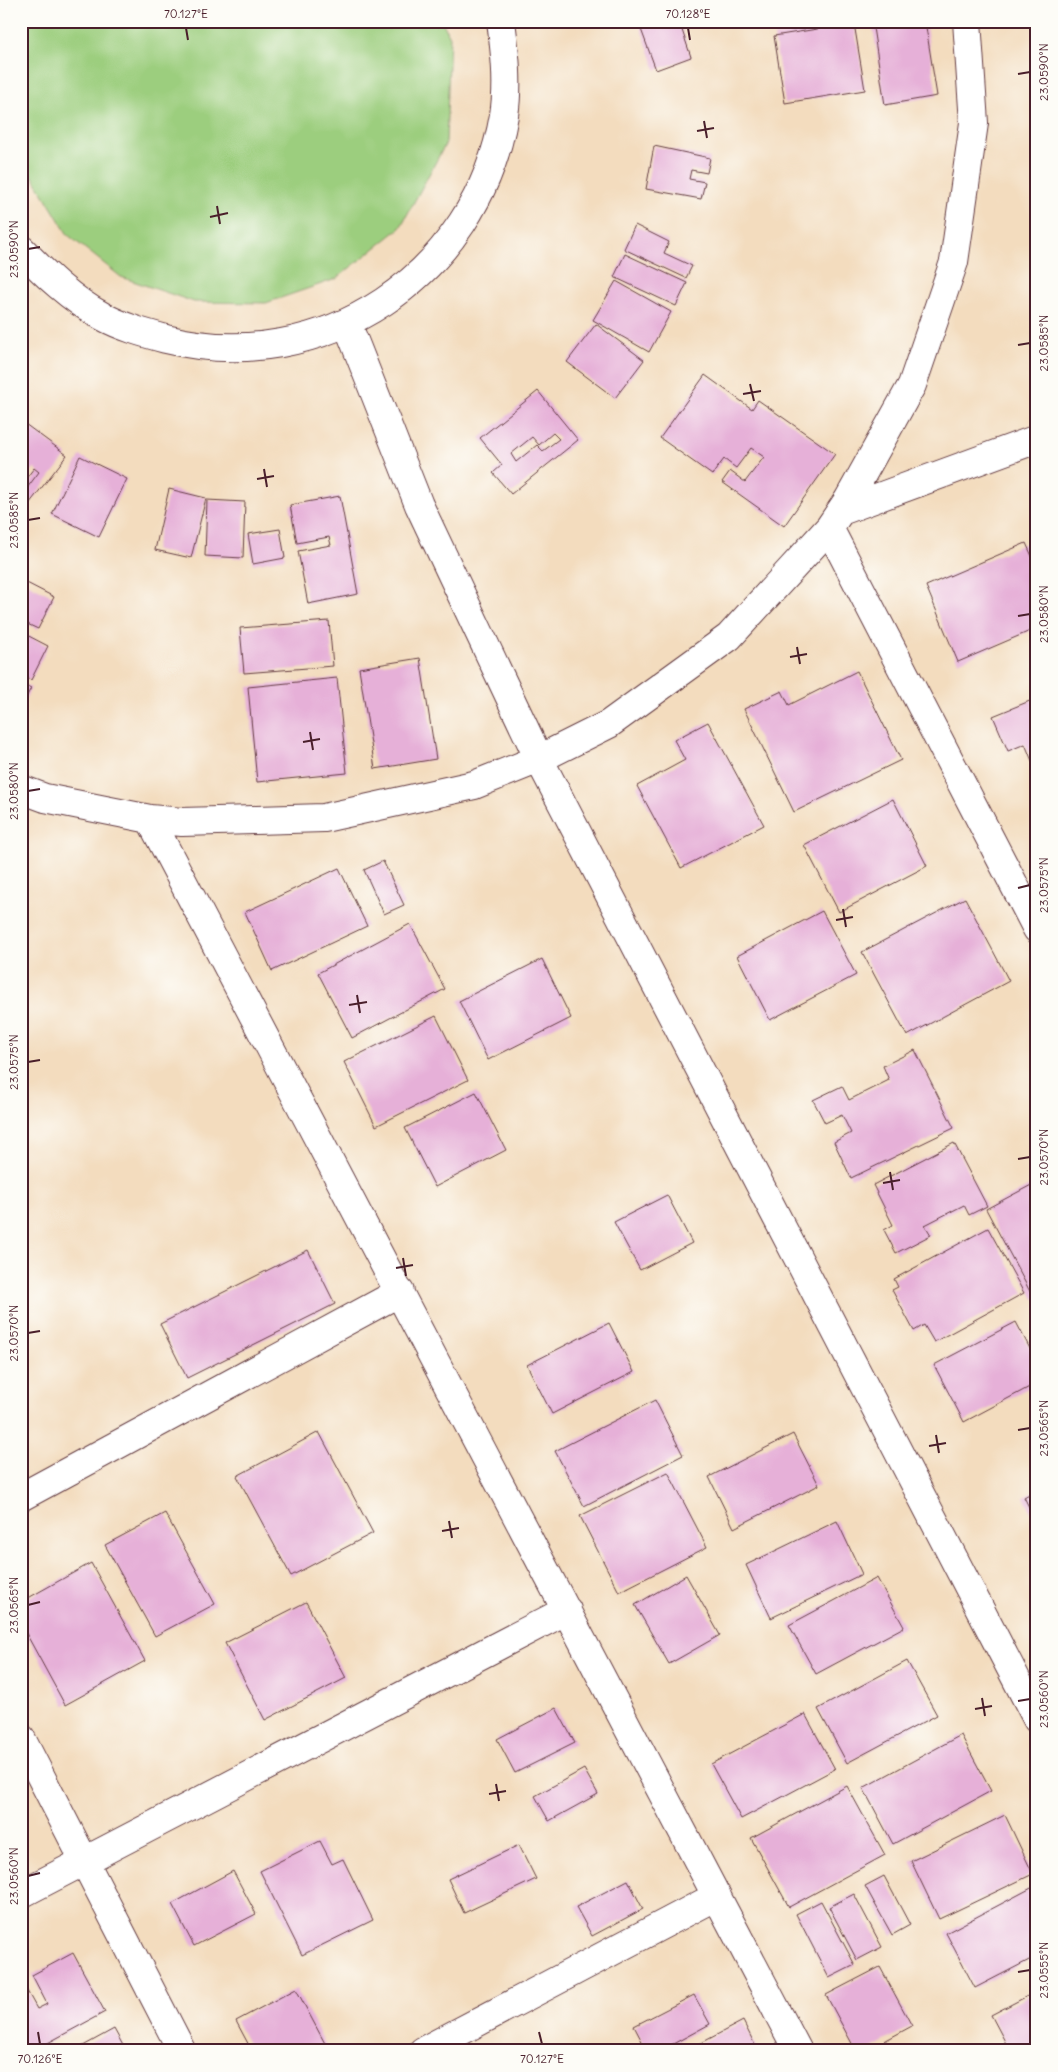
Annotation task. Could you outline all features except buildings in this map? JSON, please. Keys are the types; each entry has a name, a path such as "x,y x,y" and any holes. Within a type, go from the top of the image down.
{"street":[{"path":"21,249 48,278 101,316 137,332 193,345 242,348 302,339 347,323 396,294 441,252 473,207 492,165 504,114 507,62 501,21"},
{"path":"21,789 45,798 150,819 182,822 324,818 474,785 539,760 609,724 729,637 835,519 848,500 912,384 954,262 974,123 967,21"},
{"path":"347,323 419,504 539,760 1037,1719"},
{"path":"835,519 1037,439"},
{"path":"835,519 1037,930"},
{"path":"150,819 798,2051"},
{"path":"21,1497 400,1292"},
{"path":"21,1894 567,1610"},
{"path":"21,1738 182,2051"},
{"path":"423,2051 717,1896"}],"green space":[{"path":"21,21 442,21 450,37 446,143 400,228 336,279 266,303 194,302 121,277 68,235 21,157"}]}
